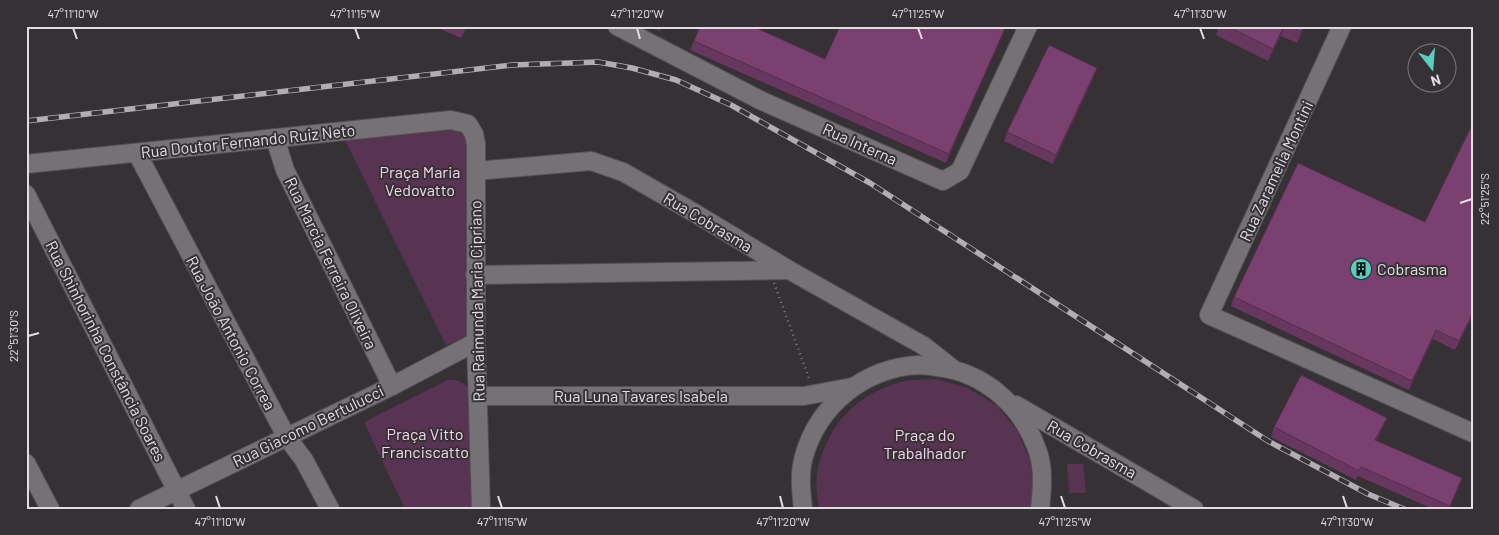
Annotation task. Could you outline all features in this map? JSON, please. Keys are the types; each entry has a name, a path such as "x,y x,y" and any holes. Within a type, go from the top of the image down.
{"street":[{"name":"Rua Interna","path":"617,26 762,101 943,181 960,171 1028,26"},
{"name":"Rua Zaramelia Montini","path":"1342,26 1209,315 1473,433"},
{"name":"Rua Doutor Fernando Ruiz Neto","path":"26,164 451,120 468,124"},
{"name":"Rua Raimunda Maria Cipriano","path":"468,124 474,134 476,144 475,275 481,509"},
{"name":"Rua Marcia Ferreira Oliveira","path":"275,138 285,170 392,386"},
{"name":"Rua João Antonio Correa","path":"137,153 286,436 304,460 330,509"},
{"name":"Rua Cobrasma","path":"476,171 591,161 622,172 693,212 788,270 924,346 952,368"},
{"name":"Rua Shinhorinha Constância Soares","path":"26,194 186,509"},
{"path":"475,275 788,270"},
{"name":"Rua Giacomo Bertulucci","path":"139,509 392,386 476,342"},
{"path":"919,365 924,352 924,346"},
{"path":"803,509 800,485 804,457 814,430 830,406 852,386 884,371 919,365 952,368 982,380 1007,399 1027,424 1039,454 1043,486 1040,509"},
{"name":"Rua Luna Tavares Isabela","path":"478,396 810,395 852,386"},
{"path":"810,395 815,417 814,430"},
{"name":"Rua Cobrasma","path":"1007,399 1177,504 1194,509"},
{"path":"26,464 50,509"}],"path":[{"path":"769,270 810,395"}],"green space":[{"name":"Praça Maria Vedovatto","path":"453,129 463,134 468,145 471,330 464,339 446,345 345,140"},
{"name":"Praça do Trabalhador","path":"936,379 968,388 997,406 1018,432 1031,463 1033,500 1030,509 819,509 816,478 821,457 835,428 845,415 856,404 885,388 905,381"},
{"name":"Praça Vitto Franciscatto","path":"448,380 462,382 471,393 472,509 405,509 364,422"},
{"path":"1067,464 1083,464 1086,493 1069,493"}],"building":[{"path":"700,26 752,26 825,59 840,26 1006,26 949,154 694,41"},
{"path":"1227,26 1284,26 1273,49"},
{"path":"1290,26 1304,26 1301,32"},
{"path":"1049,45 1097,68 1056,155 1007,132"},
{"name":"Cobrasma","path":"1473,123 1473,312 1459,341 1436,330 1412,381 1234,297 1298,163 1425,222"},
{"path":"1301,375 1387,418 1375,440 1462,478 1450,506 1361,467 1359,471 1274,427"}],"railway":[{"path":"26,121 512,65 598,62 632,68 676,80 731,105 870,183 1268,441 1368,494 1404,509"}],"place":[{"name":"Cobrasma","path":"1361,269"}]}
